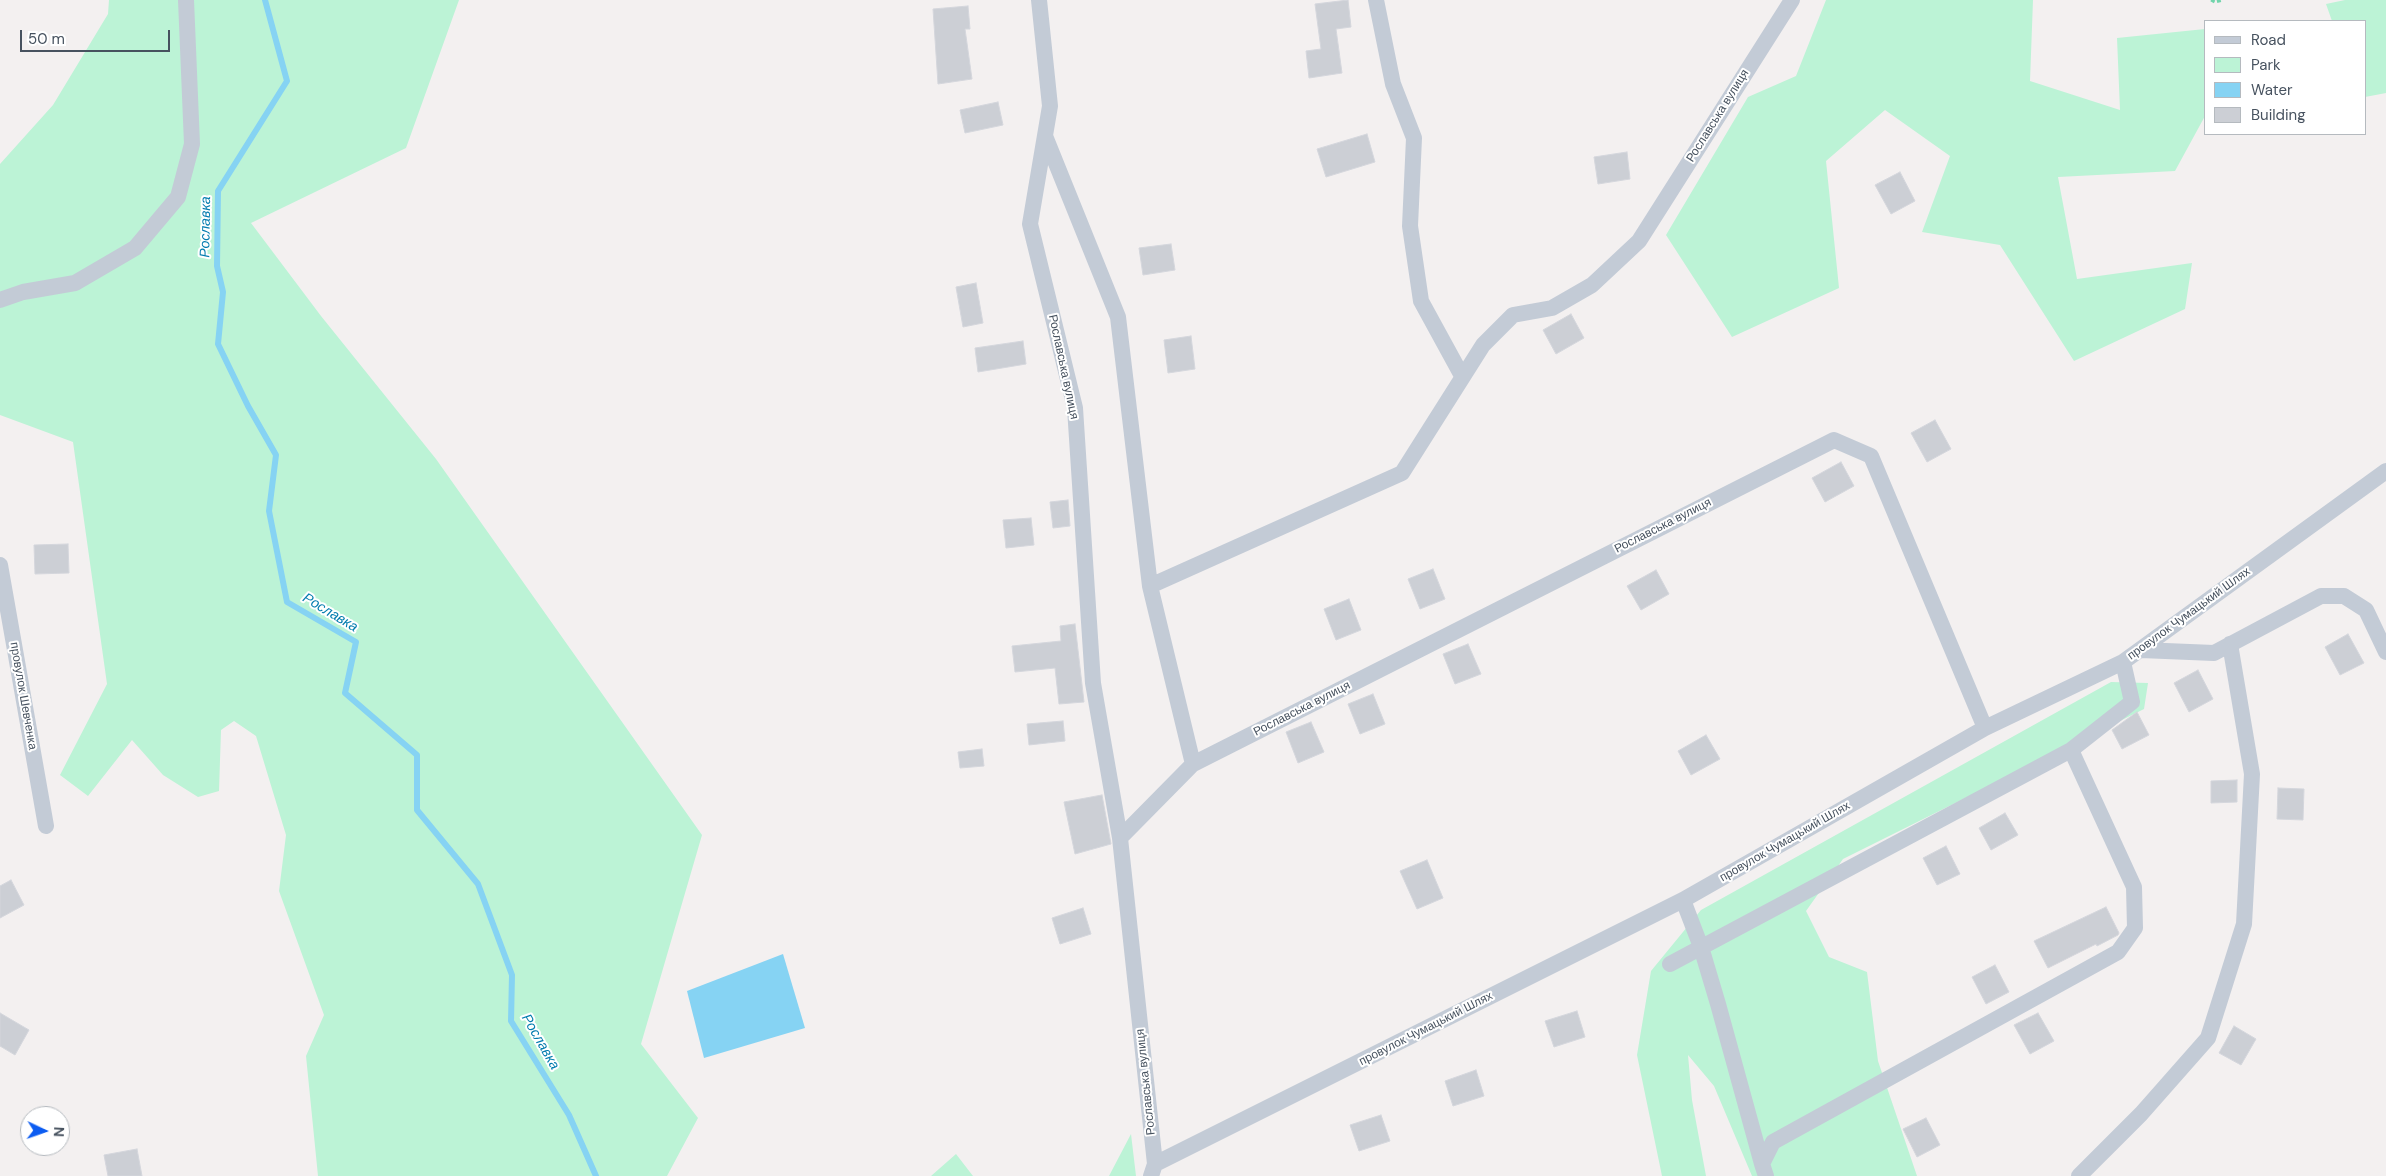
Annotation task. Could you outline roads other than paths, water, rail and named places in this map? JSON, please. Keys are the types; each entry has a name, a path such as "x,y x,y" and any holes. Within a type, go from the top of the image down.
{"street":[{"path":"0,300 23,292 75,283 135,248 178,197 192,144 186,0"},
{"name":"Рославська вулиця","path":"1039,0 1050,106 1030,224 1075,408 1093,684 1120,838 1153,1170"},
{"path":"1376,0 1393,84 1414,138 1410,226 1422,301 1462,376"},
{"name":"Рославська вулиця","path":"1150,586 1402,473 1483,345 1513,315 1552,308 1592,285 1639,241 1792,0"},
{"path":"1045,136 1118,317 1150,586 1193,764"},
{"name":"Рославська вулиця","path":"1120,838 1193,764 1834,440 1871,456 1985,728"},
{"name":"провулок Чумацький Шлях","path":"1153,1170 1683,900 1985,728 2123,662 2386,471"},
{"name":"провулок Шевченка","path":"0,565 46,826"},
{"path":"2141,650 2214,653 2321,596 2344,596 2366,610 2386,652"},
{"path":"2079,1176 2141,1114 2208,1038 2244,924 2252,774 2230,644"},
{"path":"1670,964 2071,750 2132,702 2123,662"},
{"path":"1764,1170 1774,1142 2118,952 2135,928 2134,887 2071,750"},
{"path":"1683,900 1701,947 1764,1170"}],"water":[{"path":"783,954 805,1028 704,1058 687,991"}],"waterway":[{"name":"Рославка","path":"265,0 287,81 218,191 217,266 223,292 218,344 248,406 276,455 269,511 287,602 356,642 345,693 417,755 417,810 478,884 512,975 511,1021 569,1115 596,1176"}]}
